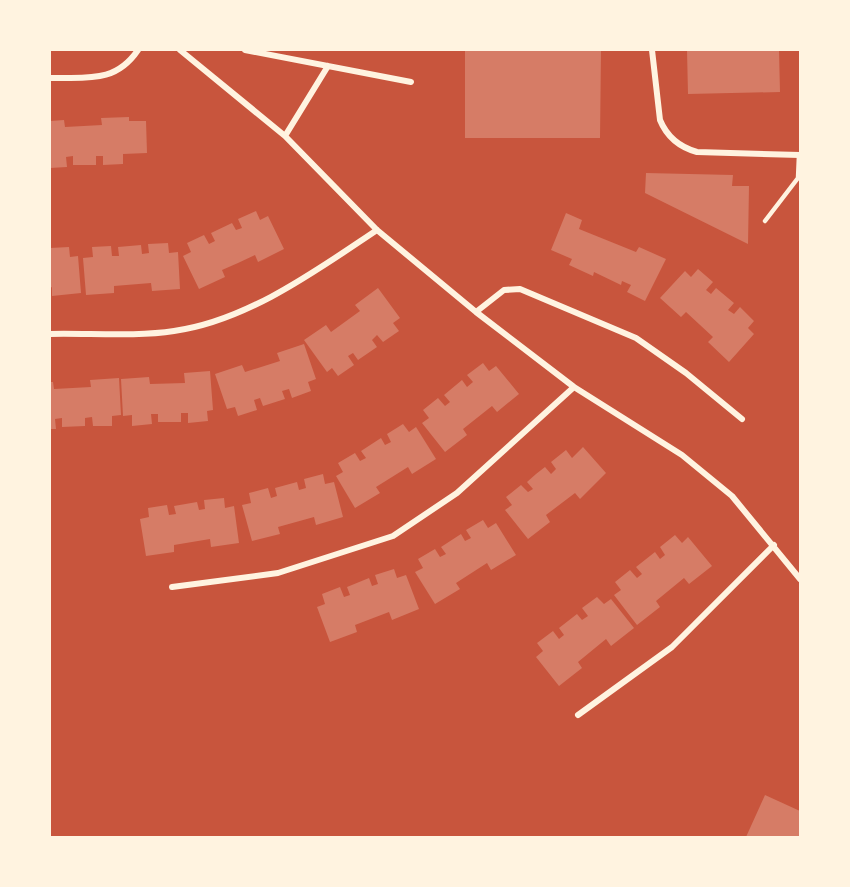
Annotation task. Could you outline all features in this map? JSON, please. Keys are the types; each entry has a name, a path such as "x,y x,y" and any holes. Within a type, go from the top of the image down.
{"street":[{"path":"50,78 106,77 128,64 138,50"},
{"path":"180,50 285,136 378,230 476,312 574,387 682,455 732,496 801,579"},
{"path":"245,50 411,82"},
{"path":"652,50 660,120 664,130 681,147 697,152 800,155"},
{"path":"285,136 328,66"},
{"path":"50,334 174,331 216,321 298,283 378,230"},
{"path":"476,312 504,290 520,289 636,338 686,373 742,419"},
{"path":"172,587 278,573 393,536 457,493 574,387"},
{"path":"578,715 672,647 774,546"}],"lane":[{"path":"765,221 798,178 800,155"}],"building":[{"path":"465,50 601,50 600,138 465,138"},
{"path":"687,50 779,50 780,92 688,94"},
{"path":"129,117 129,121 146,121 147,153 123,154 123,164 103,165 103,156 96,156 96,165 73,165 73,156 66,157 67,167 50,168 50,121 64,120 65,127 102,125 101,118"},
{"path":"646,173 733,175 732,186 749,186 748,244 645,193"},
{"path":"256,211 260,220 268,216 284,249 258,262 255,255 222,270 225,277 199,289 183,256 191,252 187,243 204,235 209,244 215,241 211,233 232,223 236,230 242,228 238,219"},
{"path":"566,213 582,220 579,229 636,252 639,247 666,259 645,301 627,292 631,285 622,281 621,285 594,272 593,276 569,265 572,259 551,250"},
{"path":"168,243 169,253 178,252 180,289 152,291 151,283 114,286 114,293 86,295 83,258 93,257 92,247 111,246 112,256 119,256 118,247 141,245 142,254 149,253 148,244"},
{"path":"69,247 70,257 78,256 81,293 52,296 50,248"},
{"path":"698,269 713,282 706,290 711,294 716,288 734,303 728,310 734,314 740,307 754,321 748,328 754,334 729,362 708,342 713,337 686,312 681,317 660,298 685,271 691,277"},
{"path":"378,288 400,318 393,323 399,331 383,342 377,335 372,340 377,347 358,360 353,353 348,356 354,365 338,376 332,368 327,372 304,340 326,325 331,332 360,311 355,305"},
{"path":"304,344 316,379 308,382 311,391 292,398 289,389 282,391 285,399 263,406 260,398 254,400 257,410 238,416 235,407 227,409 215,374 242,365 245,372 280,361 277,353"},
{"path":"483,363 489,371 496,366 519,394 497,412 492,406 463,429 467,435 445,452 422,423 429,418 423,410 438,398 445,406 450,402 444,395 462,380 467,387 473,382 467,375"},
{"path":"210,371 213,410 207,411 208,421 188,423 188,413 181,413 181,422 158,422 158,414 151,414 152,424 132,426 132,415 123,416 121,379 149,377 150,384 185,383 184,373"},
{"path":"119,378 121,415 112,416 112,426 93,426 92,417 85,418 85,426 62,427 62,418 55,419 56,429 50,429 50,382 53,382 54,389 91,387 90,380"},
{"path":"403,424 409,432 416,427 436,459 412,474 408,467 376,487 380,493 355,508 336,476 343,472 338,463 355,453 360,461 366,458 361,451 381,438 385,445 391,442 387,434"},
{"path":"583,447 606,473 580,499 575,493 546,515 550,522 528,539 505,510 512,505 506,497 521,485 528,492 533,489 527,482 536,474 545,467 551,474 556,469 551,462 566,450 572,458"},
{"path":"323,474 325,484 334,482 343,517 316,525 314,517 278,527 280,534 252,541 242,505 251,503 249,493 268,488 271,498 277,496 275,488 297,482 299,490 306,488 304,479"},
{"path":"224,498 225,508 234,506 239,543 211,547 210,539 174,545 174,552 146,556 140,519 149,517 148,508 167,505 169,515 176,514 174,506 197,502 199,510 205,509 204,500"},
{"path":"483,520 488,528 496,523 516,555 491,570 487,563 456,583 460,589 435,604 415,572 423,568 418,559 435,549 440,557 446,554 441,547 461,534 465,541 471,538 466,530"},
{"path":"675,535 682,543 688,537 712,566 689,584 684,578 656,601 660,607 637,625 614,595 621,590 615,582 630,570 637,578 642,574 636,567 655,552 660,559 665,555 660,547"},
{"path":"394,569 397,578 406,575 419,609 392,620 389,612 355,625 357,632 330,642 317,607 325,604 322,594 340,587 344,597 350,595 347,587 369,578 372,586 378,584 375,575"},
{"path":"597,597 604,604 611,599 634,628 611,646 606,639 578,662 582,668 559,686 536,657 543,651 537,643 553,631 559,639 564,635 559,628 577,614 582,620 588,616 582,608"},
{"path":"765,795 800,811 800,837 746,837"}]}
